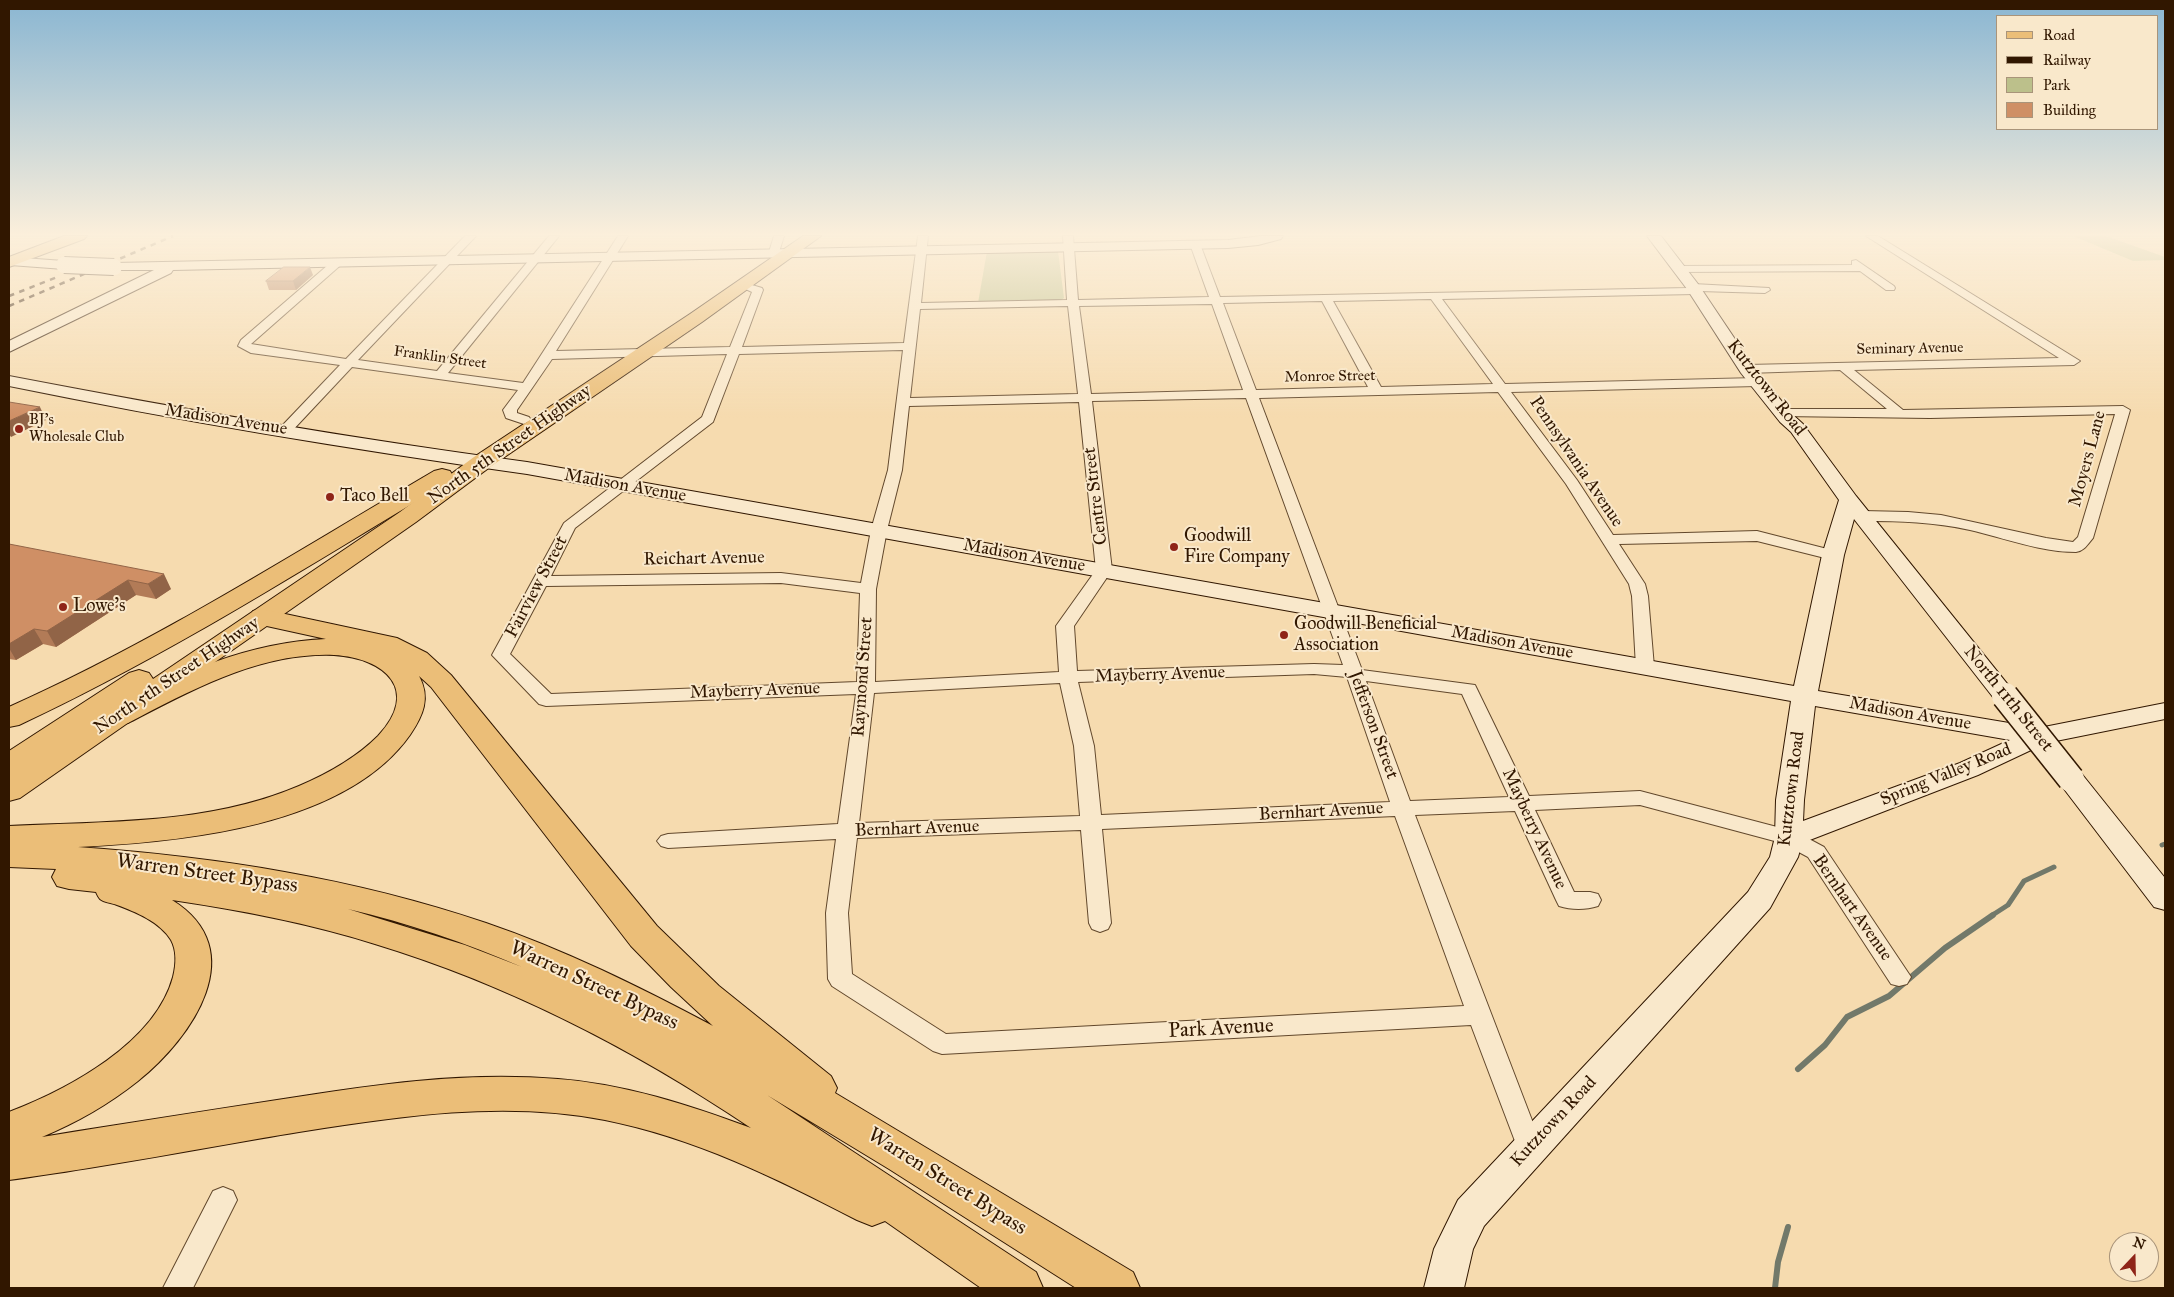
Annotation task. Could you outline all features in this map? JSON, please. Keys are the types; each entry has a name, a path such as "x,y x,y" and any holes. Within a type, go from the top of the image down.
{"main road":[{"name":"North 5th Street Highway","path":"9,790 408,516 524,420 707,297"},
{"name":"North 5th Street Highway","path":"9,765 442,476 474,461 645,352 725,297"},
{"path":"9,718 75,688 150,649 442,476"},
{"path":"228,619 262,617 387,644 408,653 426,665 441,681 644,936 662,955 708,999 884,1142"},
{"path":"9,838 149,831 188,827 240,817 286,803 336,781 371,758 402,725 410,709 412,694 406,675 397,665 383,656 355,649 309,648 270,654 220,668 177,686 118,716"},
{"name":"Warren Street Bypass","path":"9,855 156,864 248,876 336,894 472,932 563,968 648,1008 884,1142 1117,1288"},
{"name":"Warren Street Bypass","path":"9,873 51,875 182,888 280,905 408,939 497,971 584,1010 683,1065 764,1115 1020,1288"},
{"path":"9,1131 30,1124 63,1108 104,1082 135,1059 172,1022 191,986 194,970 195,956 193,944 187,934 168,915 155,907 131,897 51,875"},
{"path":"9,1161 409,1097 478,1092 539,1094 634,1108 734,1139 803,1170 971,1256"}],"street":[{"path":"9,347 112,297"},
{"name":"Franklin Street","path":"298,297 245,342 244,346 255,350 526,387"},
{"path":"286,429 413,297"},
{"path":"440,375 504,297"},
{"path":"524,420 514,417 509,412 585,297"},
{"name":"Fairview Street","path":"595,698 546,700 501,655 569,526 705,423 755,297"},
{"name":"Raymond Street","path":"916,297 894,470 879,530 868,589 866,687 837,913 840,979 942,1044 963,1043"},
{"name":"Centre Street","path":"1072,297 1098,506 1104,570 1065,626 1068,677 1084,746 1100,923"},
{"name":"Jefferson Street","path":"1213,297 1530,1148"},
{"path":"915,306 1406,297"},
{"name":"Pennsylvania Avenue","path":"1434,297 1572,483 1637,584 1640,596 1645,667"},
{"name":"Kutztown Road","path":"1444,1288 1446,1273 1462,1227 1471,1213 1759,900 1784,858 1789,836 1790,800 1804,696 1833,555 1856,508 1797,428 1781,412 1752,375 1699,297"},
{"name":"Seminary Avenue","path":"1752,375 1843,366 2074,361 1969,297"},
{"path":"1326,298 1377,392"},
{"path":"548,355 910,346"},
{"path":"1843,366 1900,414"},
{"name":"Monroe Street","path":"903,402 1377,392 1502,388 1752,375"},
{"name":"Madison Avenue","path":"9,381 111,401 474,461 527,468 1804,696 2039,736"},
{"name":"Moyers Lane","path":"1781,412 1900,414 2123,410 2086,538 2077,547 2049,544 1937,519 1856,508"},
{"name":"North 11th Street","path":"1856,508 2165,899"},
{"path":"1607,540 1757,536 1833,555"},
{"name":"Reichart Avenue","path":"540,581 781,578 868,589"},
{"name":"Mayberry Avenue","path":"595,698 1068,677 1314,669 1340,670 1355,674 1469,689 1567,900 1590,900"},
{"name":"Spring Valley Road","path":"1789,836 1969,769 2039,736 2165,711"},
{"name":"Bernhart Avenue","path":"668,841 848,831 1640,798 1789,836 1816,852 1899,977"},
{"name":"Park Avenue","path":"963,1043 1479,1015"},
{"path":"178,1288 223,1200"}],"green space":[{"path":"979,297 1064,298 1060,301 978,303"}],"building":[{"path":"9,402 40,407 9,421"},
{"name":"Lowe's","path":"9,544 164,574 148,584 128,580 47,631 34,629 9,644"}],"waterway":[{"path":"1991,916 2008,905 2024,881 2054,867"},
{"path":"1798,1069 1825,1045 1847,1017 1889,996 1945,948 1993,915"},
{"path":"1775,1288 1778,1262 1788,1227"}],"railway":[{"path":"9,306 31,297"}],"place":[{"name":"BJ's Wholesale Club","path":"19,429"},
{"name":"Taco Bell","path":"330,497"},
{"name":"Goodwill Fire Company","path":"1174,547"},
{"name":"Lowe's","path":"63,607"},
{"name":"Goodwill Beneficial Association","path":"1284,635"}]}
